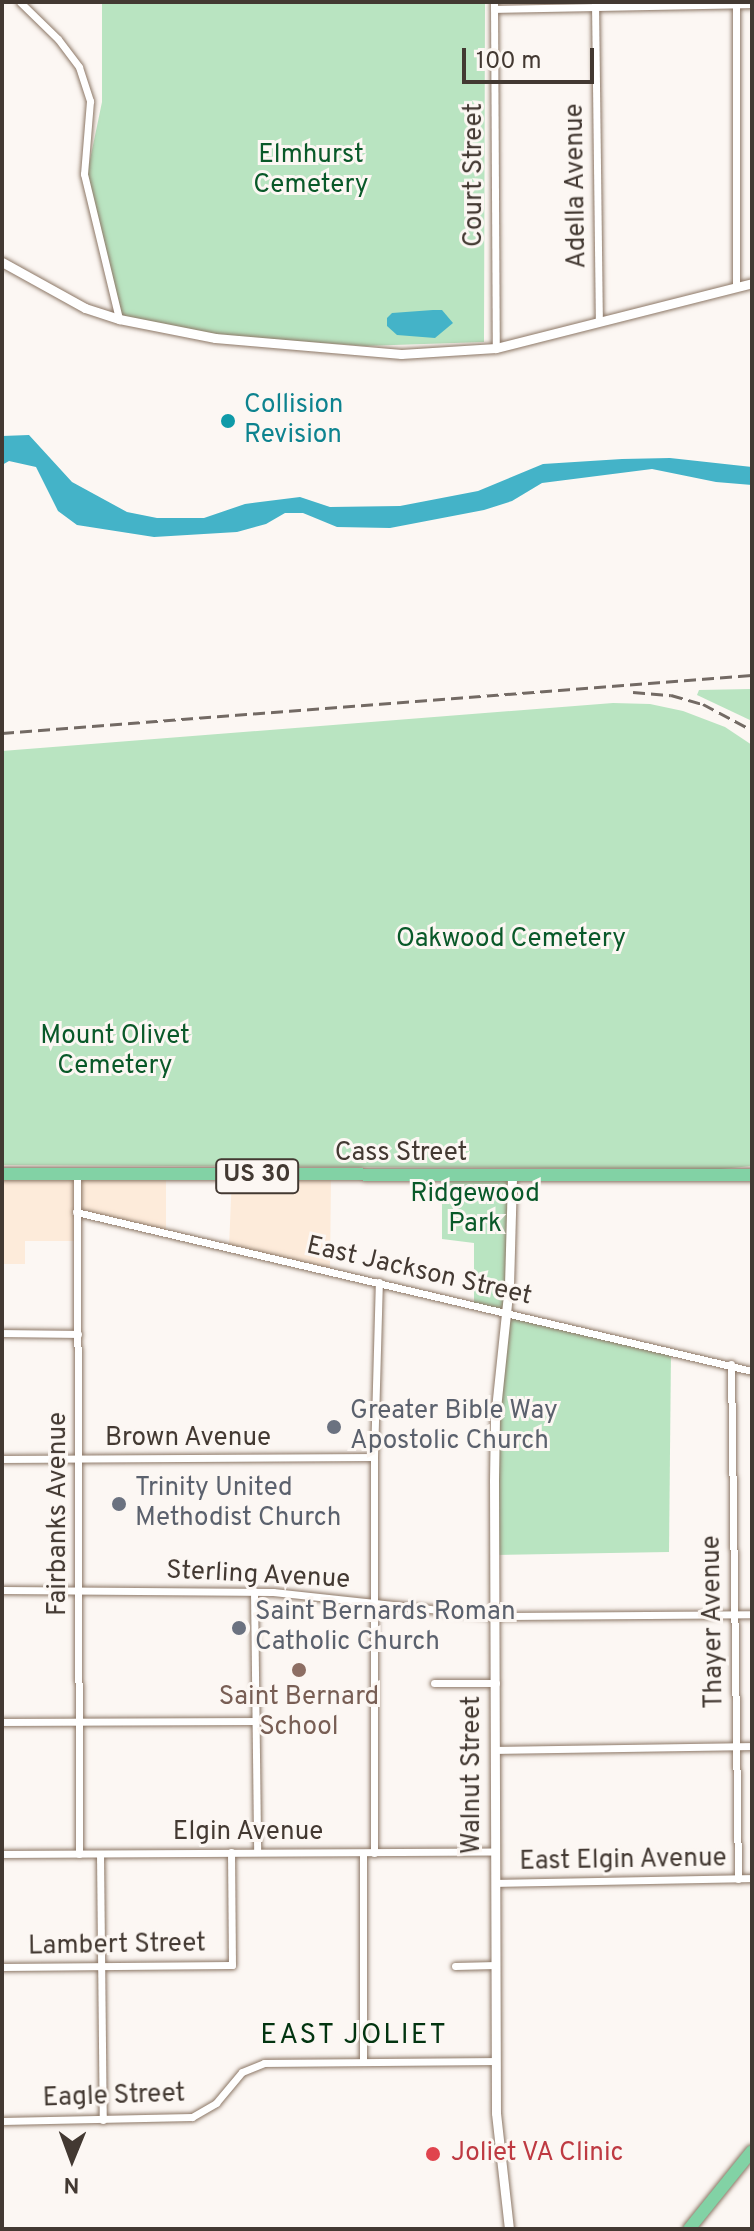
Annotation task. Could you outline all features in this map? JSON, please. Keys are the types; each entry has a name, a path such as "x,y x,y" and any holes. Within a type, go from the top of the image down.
{"main road":[{"name":"Cass Street","path":"2,1174 752,1175"},
{"path":"689,2229 752,2151"}],"street":[{"path":"20,2 58,39 79,67 90,101 84,174 119,319"},
{"path":"736,3 736,286"},
{"path":"494,5 752,4"},
{"name":"Court Street","path":"494,5 496,348"},
{"name":"Adella Avenue","path":"594,6 599,321"},
{"path":"2,262 85,308 119,319 215,338 401,354 496,348 752,283"},
{"name":"Fairbanks Avenue","path":"77,1175 79,1854"},
{"name":"Walnut Street","path":"509,2229 496,2113 495,2061 495,1418 506,1313 512,1177"},
{"name":"East Jackson Street","path":"76,1212 752,1371"},
{"path":"374,1853 374,1457 379,1282"},
{"path":"2,1333 78,1334"},
{"name":"Thayer Avenue","path":"731,1364 738,1879"},
{"name":"Brown Avenue","path":"2,1459 374,1457"},
{"name":"Sterling Avenue","path":"2,1590 254,1591 495,1616 752,1614"},
{"path":"254,1591 257,1852"},
{"path":"434,1683 496,1683"},
{"path":"2,1722 256,1721"},
{"path":"495,1750 752,1746"},
{"name":"Elgin Avenue","path":"2,1854 495,1851"},
{"name":"Lambert Street","path":"2,1967 232,1965 231,1852"},
{"path":"363,1853 363,2062"},
{"path":"100,1854 103,2120"},
{"name":"East Elgin Avenue","path":"495,1883 752,1878"},
{"path":"455,1966 496,1965"},
{"name":"Eagle Street","path":"2,2121 192,2117 216,2103 242,2072 254,2065 495,2061"}],"shaded area":[{"path":"2,1175 166,1176 166,1233 77,1211 76,1241 25,1241 25,1264 2,1264"},
{"path":"232,1176 331,1177 330,1270 229,1247"}],"green space":[{"name":"Elmhurst Cemetery","path":"102,2 485,2 484,342 364,346 215,335 122,317 87,174 102,102"},
{"path":"752,689 752,721 697,695 699,690"},
{"name":"Oakwood Cemetery","path":"613,703 650,704 683,711 725,727 752,745 752,1166 721,1169 2,1165 2,751"},
{"name":"Ridgewood Park","path":"442,1178 511,1178 505,1312 474,1304 474,1243 442,1239"},
{"name":"Ridgewood Park","path":"506,1313 671,1352 669,1552 496,1555 496,1419"}],"water":[{"path":"442,310 453,323 435,338 397,335 387,326 387,318 392,313"},
{"path":"29,435 72,482 127,512 157,518 204,518 245,504 300,497 330,507 400,506 478,491 543,464 622,459 670,458 752,467 752,485 716,482 652,469 542,483 512,501 484,510 390,528 337,527 303,513 285,513 266,524 237,532 154,537 77,525 58,511 36,467 9,461 2,465 2,436"}],"railway":[{"path":"2,733 752,675"},
{"path":"633,692 671,695 703,704 752,730"}],"place":[{"name":"Collision Revision","path":"228,421"},
{"name":"Greater Bible Way Apostolic Church","path":"334,1427"},
{"name":"Trinity United Methodist Church","path":"119,1504"},
{"name":"Saint Bernards Roman Catholic Church","path":"239,1628"},
{"name":"Saint Bernard School","path":"299,1670"},
{"name":"Joliet VA Clinic","path":"433,2154"}],"district":[{"name":"EAST JOLIET","path":"354,2036"}],"park label":[{"name":"Mount Olivet Cemetery","path":"115,1052"}]}
